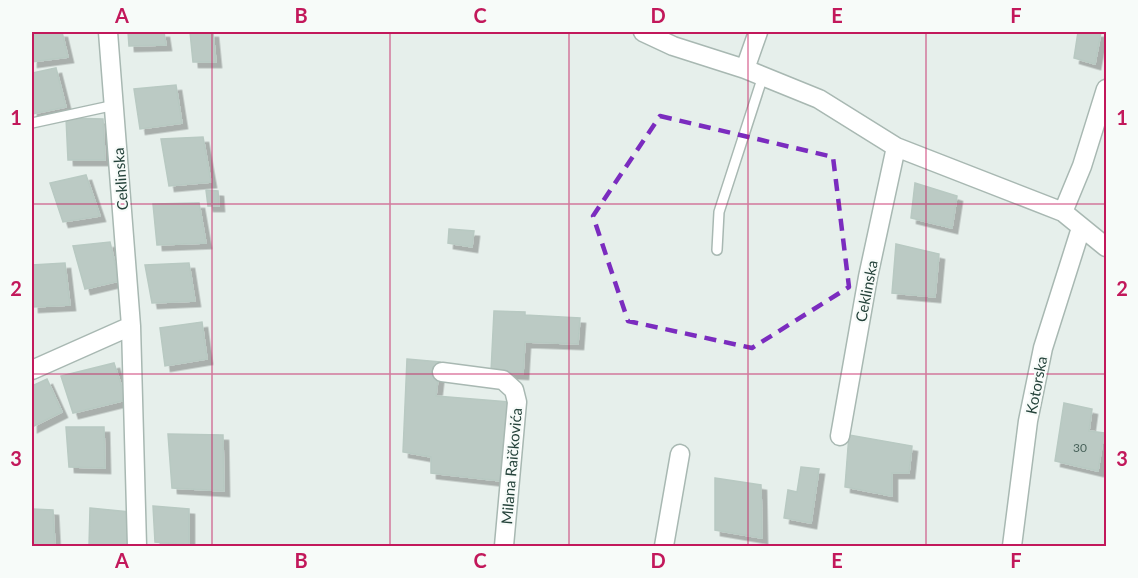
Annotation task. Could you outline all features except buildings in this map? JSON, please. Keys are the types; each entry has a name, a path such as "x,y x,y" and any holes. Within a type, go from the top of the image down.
{"street":[{"name":"Ceklinska","path":"108,32 131,326 137,546"},
{"path":"643,32 673,46 745,69 819,99 896,147 1063,212 1107,247"},
{"path":"745,69 758,32"},
{"path":"1063,212 1083,166 1107,89"},
{"name":"Ceklinska","path":"840,436 868,277 896,147"},
{"name":"Kotorska","path":"1012,546 1028,421 1043,348 1081,228"},
{"path":"32,370 131,326"},
{"name":"Milana Raičkovića","path":"442,372 503,380 514,390 518,402 504,546"},
{"path":"664,546 680,454"}],"lane":[{"path":"717,250 719,212 763,76"},
{"path":"32,123 115,105"}],"highlighted area":[{"path":"660,116 833,157 849,287 752,348 628,321 593,216"}]}
